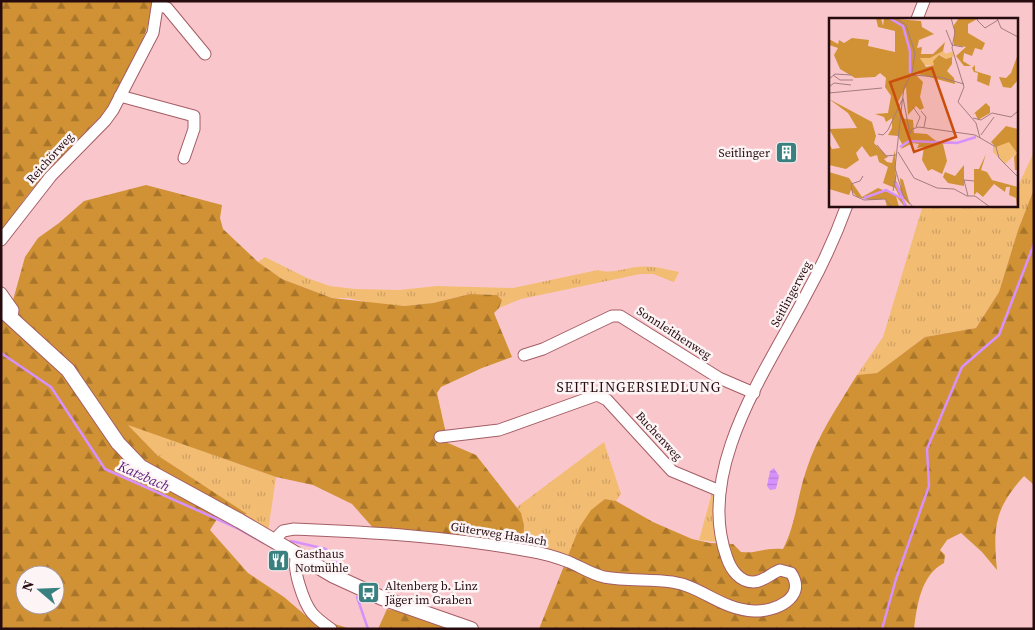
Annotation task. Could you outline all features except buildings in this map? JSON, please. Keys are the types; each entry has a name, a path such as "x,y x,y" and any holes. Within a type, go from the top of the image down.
{"street":[{"path":"917,18 924,1"},
{"name":"Reichörweg","path":"1,240 51,176 105,121 153,33 158,3 167,8 205,54"},
{"path":"120,96 194,116 194,129 184,158"},
{"name":"Seitlingerweg","path":"754,393 820,270 847,206"},
{"path":"1,293 13,310 12,318"},
{"path":"1,309 68,370 118,443 136,463 155,476 273,540 296,556 369,592 470,629"},
{"name":"Sonnleithenweg","path":"524,356 612,316 620,316 719,378 754,393"},
{"name":"Güterweg Haslach","path":"273,540 283,531 294,530 430,537 545,554 606,577 680,584 717,602 739,610 761,611 778,608 785,604 794,591 794,577 791,573 780,570 758,582 751,582 739,577 728,562 721,530 720,491 729,448 754,393"},
{"name":"Buchenweg","path":"440,437 499,430 597,395 607,400 672,471 720,491"},
{"path":"296,556 294,567 306,602 314,615 331,629"}],"green space":[{"path":"1,1 155,1 146,32 133,64 108,109 88,135 36,185 1,234"},
{"path":"1034,152 1034,189 1018,230 999,292 976,328 925,337 877,373 857,375 883,337 923,206 1018,206 1018,186"},
{"path":"146,185 222,205 220,218 223,229 258,262 282,279 332,298 404,306 433,303 470,294 497,295 502,300 499,308 494,313 512,357 482,368 441,387 437,393 448,443 476,455 521,513 524,525 523,547 375,530 352,504 313,485 276,477 128,425 157,455 247,514 239,515 144,462 10,311 25,257 38,238 84,201"},
{"path":"1034,189 1034,485 1024,476 1001,509 995,542 997,570 982,552 961,533 947,540 940,550 945,555 944,563 930,575 921,592 914,629 539,629 579,528 591,510 605,499 616,501 653,522 692,539 710,543 733,544 741,552 783,549 791,530 803,481 816,446 857,375 877,373 925,337 976,328 999,292 1018,230"},
{"path":"265,257 307,278 330,286 355,289 399,290 437,286 513,288 598,270 612,271 642,267 679,272 674,282 653,274 640,274 521,299 499,308 502,300 497,295 470,294 433,303 404,306 376,304 348,298 332,298 282,279 258,262"},
{"path":"1,314 51,359 138,471 161,486 219,516 210,530 248,573 284,597 305,615 351,629 1,629"},
{"path":"127,424 276,477 268,532 157,455"},
{"path":"604,442 621,494 616,501 605,499 579,528 567,560 523,547 517,507"},
{"path":"712,493 715,495 719,542 699,540"},
{"path":"387,609 413,614 456,629 378,629"}],"shaded area":[{"path":"774,468 779,476 776,489 770,490 767,486 770,471"}],"waterway":[{"path":"882,629 896,579 929,486 927,449 962,367 999,335 1034,244"},
{"name":"Katzbach","path":"1,353 51,387 105,469 237,528 264,543"},
{"name":"Katzbach","path":"291,541 326,549 345,574"},
{"name":"Katzbach","path":"357,597 368,629"}],"place":[{"name":"Seitlinger","path":"786,153"},
{"name":"Gasthaus Notmühle","path":"279,561"},
{"name":"Altenberg b. Linz Jäger im Graben","path":"369,593"}],"district":[{"name":"SEITLINGERSIEDLUNG","path":"639,387"}]}
